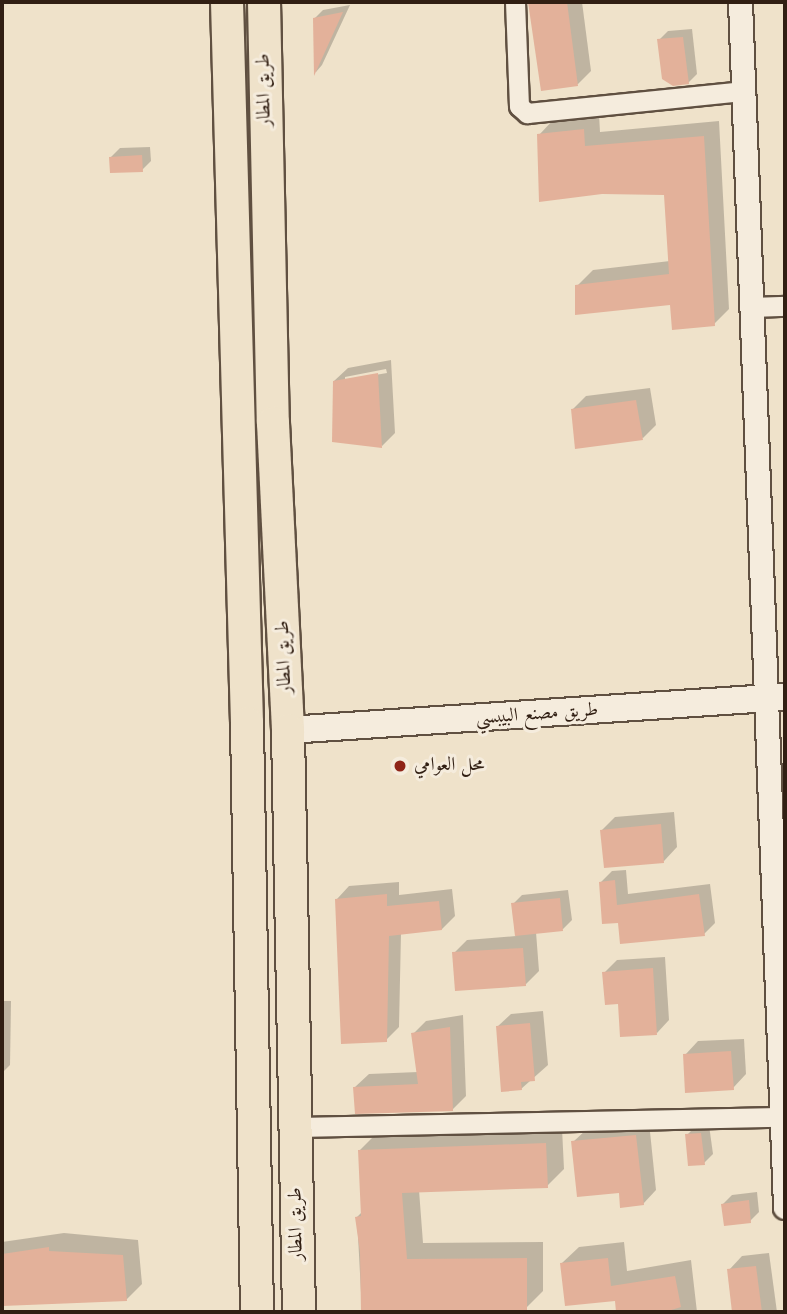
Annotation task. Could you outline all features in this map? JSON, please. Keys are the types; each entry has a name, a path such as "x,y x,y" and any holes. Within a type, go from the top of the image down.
{"highway":[{"name":"طريق المطار","path":"227,2 247,723 257,1312"},
{"name":"طريق المطار","path":"264,2 273,424 288,730 299,1312"}],"main road":[{"name":"طريق مصنع البيبسي","path":"288,730 775,698"}],"street":[{"path":"515,2 519,106 527,113 745,91"},
{"path":"740,2 753,307 775,698 782,1035 781,1117 785,1207"},
{"path":"753,307 785,306"},
{"path":"295,1127 781,1117"}],"building":[{"path":"528,2 567,2 578,86 541,91"},
{"path":"343,12 314,76 313,18"},
{"path":"683,37 689,84 673,86 662,79 657,39"},
{"path":"584,129 585,146 704,136 715,326 672,330 670,305 575,315 575,285 669,274 664,195 602,194 539,202 537,134"},
{"path":"142,155 143,172 110,173 109,157"},
{"path":"378,373 382,448 332,442 333,381"},
{"path":"636,400 643,440 575,449 571,409"},
{"path":"661,824 664,863 604,868 600,830"},
{"path":"615,880 617,905 699,894 705,936 620,944 618,923 602,924 599,882"},
{"path":"387,894 387,906 439,901 442,930 389,936 387,1042 341,1044 335,899"},
{"path":"560,898 563,931 515,936 511,903"},
{"path":"523,948 526,986 455,991 452,952"},
{"path":"653,968 657,1035 620,1037 618,1004 605,1005 602,972"},
{"path":"530,1023 535,1081 521,1082 522,1090 501,1092 496,1026"},
{"path":"450,1027 453,1111 355,1114 353,1087 418,1084 411,1033"},
{"path":"731,1051 734,1090 685,1093 683,1054"},
{"path":"701,1133 705,1165 688,1166 685,1134"},
{"path":"636,1135 644,1205 620,1208 619,1193 577,1197 571,1141"},
{"path":"546,1143 548,1188 402,1193 407,1259 527,1258 527,1312 361,1312 360,1252 355,1217 361,1216 358,1150"},
{"path":"749,1200 751,1223 724,1226 721,1204"},
{"path":"49,1247 49,1251 123,1255 127,1301 2,1306 2,1254"},
{"path":"608,1258 611,1286 675,1276 681,1307 665,1312 616,1312 615,1301 565,1306 560,1263"},
{"path":"756,1266 762,1312 732,1312 727,1269"}],"place":[{"name":"محل العوامي","path":"400,766"}]}
